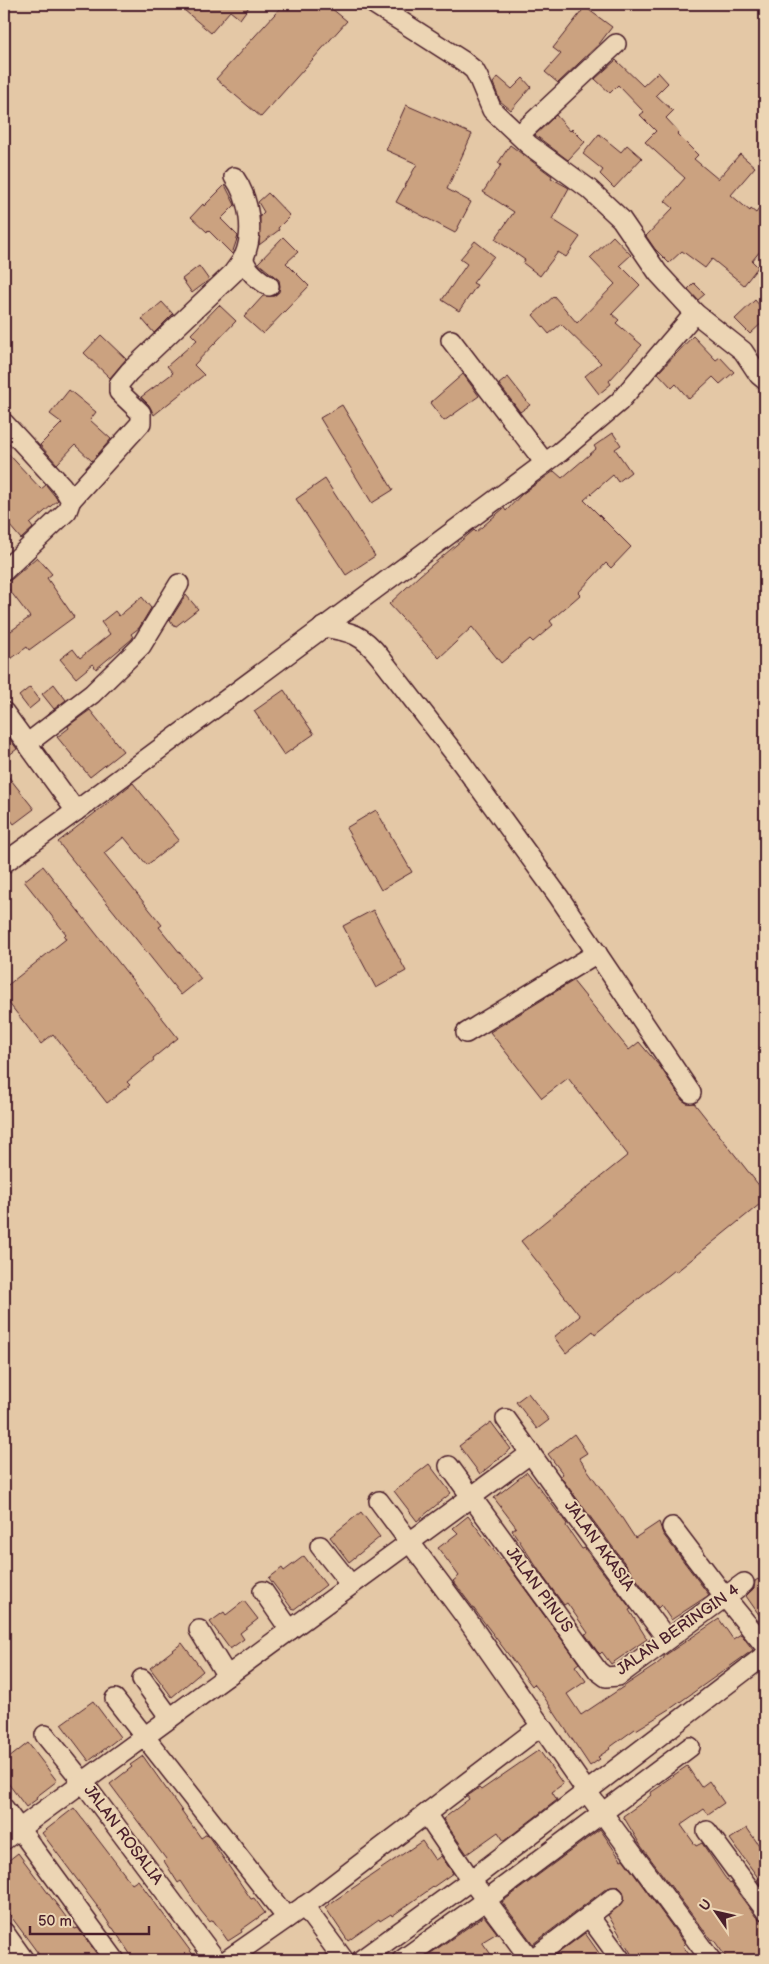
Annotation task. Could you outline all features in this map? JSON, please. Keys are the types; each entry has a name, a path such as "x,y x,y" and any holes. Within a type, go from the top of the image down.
{"street":[{"path":"374,4 474,70 492,110 529,144 590,189 621,219 658,273 695,313 743,351 759,375 765,380"},
{"path":"519,135 616,44"},
{"path":"4,571 70,507 71,500 141,424 141,413 119,392 119,384 129,372 233,273 243,258 248,244 249,224 245,198 241,187 234,177"},
{"path":"243,258 245,265 251,272 269,286"},
{"path":"4,863 545,463 619,402 695,313"},
{"path":"451,340 545,463"},
{"path":"4,423 62,486 71,500"},
{"path":"28,743 92,694 142,646 180,584"},
{"path":"323,627 358,635 370,644 513,832 691,1093"},
{"path":"4,712 76,811"},
{"path":"466,1033 597,953"},
{"name":"JALAN AKASIA","path":"506,1419 579,1521 667,1638"},
{"path":"4,1840 531,1453"},
{"name":"JALAN PINUS","path":"450,1466 598,1671 606,1677 612,1677"},
{"path":"379,1501 602,1813 711,1960"},
{"path":"672,1527 765,1646"},
{"path":"320,1546 351,1585"},
{"name":"JALAN BERINGIN 4","path":"612,1677 618,1676 744,1583"},
{"path":"263,1590 290,1630"},
{"path":"199,1630 227,1676"},
{"path":"361,1960 472,1880 765,1655"},
{"path":"142,1679 170,1718"},
{"path":"115,1699 287,1918"},
{"path":"227,1960 304,1906 541,1726"},
{"name":"JALAN ROSALIA","path":"45,1735 83,1782 216,1960"},
{"path":"402,1960 486,1900 690,1747"},
{"path":"4,1808 115,1960"},
{"path":"426,1814 486,1900 531,1960 614,1897"},
{"path":"707,1831 765,1910"},
{"path":"304,1906 344,1960"},
{"path":"589,1916 621,1960"},
{"path":"4,1932 24,1960"}],"building":[{"path":"177,4 251,4 240,19 230,11 211,33"},
{"path":"284,4 326,4 347,21 261,117 216,79"},
{"path":"585,7 612,27 599,44 558,83 545,72 561,54 553,48"},
{"path":"616,60 643,86 658,72 668,83 656,95 673,111 666,118 679,132 677,134 698,155 694,159 718,179 740,154 755,167 731,195 750,211 751,209 756,213 765,200 765,245 752,261 758,267 744,285 712,259 705,268 682,251 669,263 655,249 646,236 673,208 665,201 685,178 645,142 656,131 640,115 644,112 618,85 610,93 595,79"},
{"path":"498,77 512,89 523,78 531,87 511,110 500,101 493,83"},
{"path":"406,105 472,134 447,189 471,202 455,233 396,202 417,164 386,150"},
{"path":"556,115 570,131 572,129 585,142 568,160 535,135"},
{"path":"599,134 621,152 627,145 642,158 614,188 600,174 603,170 583,154"},
{"path":"510,145 552,176 551,178 569,188 552,219 580,237 566,257 558,252 540,276 523,263 525,260 495,239 514,212 483,192 501,165 498,163"},
{"path":"225,185 235,205 221,219 238,236 232,254 208,230 207,232 191,217"},
{"path":"268,193 290,216 278,228 279,230 259,245 260,216 264,212 258,202"},
{"path":"613,236 631,255 620,265 640,285 612,314 619,320 616,323 642,345 609,381 611,384 599,394 585,376 601,363 561,324 549,334 533,315 554,296 577,323 615,284 590,258"},
{"path":"283,237 298,252 286,263 309,286 263,334 244,317 263,296 274,296 279,292 279,280 258,263"},
{"path":"475,241 494,256 473,283 477,285 459,311 442,300 467,264 460,259"},
{"path":"199,266 209,280 192,293 182,279"},
{"path":"694,283 705,294 698,300 688,289"},
{"path":"755,300 765,312 765,320 750,334 735,319"},
{"path":"162,302 173,314 154,333 142,319"},
{"path":"219,305 236,321 194,365 204,375 154,415 149,405 141,397 173,373 167,366 197,340 191,334"},
{"path":"101,335 126,359 110,378 84,353"},
{"path":"693,336 716,360 720,357 734,372 720,384 713,377 689,399 676,384 672,388 658,373"},
{"path":"463,374 479,396 444,421 430,403"},
{"path":"508,377 530,405 520,412 499,384"},
{"path":"69,390 96,412 90,420 111,439 92,461 75,445 57,464 40,445 62,423 50,414"},
{"path":"342,405 393,490 372,503 320,418"},
{"path":"613,433 621,445 615,449 631,472 618,482 613,475 584,500 631,547 611,568 606,563 578,593 580,595 550,621 553,625 533,642 530,639 501,663 472,627 439,658 389,604 420,575 474,530 476,532 504,508 506,511 522,494 554,471 562,478 596,449 594,446"},
{"path":"4,449 41,489 46,485 58,500 30,524 33,528 21,539 4,519"},
{"path":"325,479 375,556 346,575 296,499"},
{"path":"37,557 52,574 47,578 74,617 29,650 27,647 4,664 4,636 30,617 4,583 12,579"},
{"path":"186,595 198,609 175,627 170,620"},
{"path":"142,597 151,608 139,628 131,634 132,639 96,669 93,664 76,678 60,659 73,649 80,658 110,634 101,622 115,611 119,616"},
{"path":"54,684 66,700 54,709 42,694"},
{"path":"30,687 40,700 29,709 19,696"},
{"path":"284,690 314,734 284,755 254,711"},
{"path":"90,710 123,751 90,777 57,737 69,728 68,726"},
{"path":"4,731 17,749 4,759"},
{"path":"4,771 34,809 14,824 4,811"},
{"path":"133,783 179,840 147,865 124,837 104,853 162,925 159,927 201,979 181,995 58,842"},
{"path":"376,810 412,872 381,890 346,828"},
{"path":"43,866 178,1038 127,1082 130,1085 107,1103 53,1034 41,1044 4,997 4,988 66,939 64,936 66,934 24,881"},
{"path":"373,910 406,971 376,988 343,926"},
{"path":"573,981 629,1050 639,1042 661,1068 682,1100 687,1103 694,1103 765,1193 765,1200 676,1272 675,1270 595,1334 593,1331 566,1353 554,1337 580,1316 521,1241 628,1155 568,1078 542,1098 490,1032"},
{"path":"528,1393 549,1420 537,1429 516,1402"},
{"path":"491,1422 511,1449 480,1474 459,1446"},
{"path":"574,1434 587,1453 579,1458 635,1538 659,1522 663,1534 709,1595 671,1620 661,1605 658,1608 560,1476 563,1474 548,1454"},
{"path":"429,1464 451,1493 417,1521 394,1491"},
{"path":"527,1472 567,1524 566,1526 582,1549 585,1548 631,1609 629,1610 647,1639 611,1664 602,1652 600,1654 597,1651 585,1634 588,1633 567,1603 564,1605 544,1578 512,1530 516,1527 494,1498"},
{"path":"361,1512 380,1537 349,1562 330,1537"},
{"path":"468,1516 502,1561 504,1560 579,1663 575,1666 586,1681 567,1694 581,1715 656,1665 664,1656 719,1619 733,1639 741,1634 753,1650 670,1709 635,1729 598,1757 600,1759 590,1766 544,1697 534,1684 532,1686 453,1581 459,1576 438,1548 458,1533 453,1528"},
{"path":"304,1556 326,1585 293,1610 269,1578 282,1568 284,1571"},
{"path":"765,1578 765,1629 759,1621 762,1619 746,1596 754,1588 755,1581"},
{"path":"244,1601 258,1619 240,1633 244,1639 230,1649 210,1622 224,1612 226,1615"},
{"path":"182,1643 203,1671 172,1697 150,1668"},
{"path":"93,1701 120,1737 89,1761 61,1724"},
{"path":"28,1743 57,1781 26,1807 4,1778 4,1762"},
{"path":"539,1750 563,1784 552,1792 557,1800 504,1841 498,1832 467,1854 443,1819 469,1799 467,1796 479,1788 481,1790"},
{"path":"143,1756 201,1838 207,1834 251,1899 254,1898 265,1913 228,1941 213,1920 210,1922 201,1911 181,1881 178,1883 164,1861 166,1859 110,1784 132,1767 130,1765"},
{"path":"687,1766 701,1787 709,1781 724,1803 708,1814 704,1809 681,1825 696,1846 702,1843 724,1876 756,1917 765,1921 765,1960 728,1960 641,1846 623,1816 643,1802 661,1784"},
{"path":"74,1808 132,1884 138,1880 197,1960 134,1960 100,1910 42,1833"},
{"path":"747,1828 765,1854 765,1891 757,1880 759,1879 730,1839"},
{"path":"600,1829 621,1860 623,1859 685,1944 683,1946 693,1960 635,1960 608,1915 624,1901 623,1891 618,1886 607,1888 533,1944 502,1902"},
{"path":"422,1841 435,1860 441,1856 453,1873 392,1916 391,1914 380,1921 379,1919 348,1941 325,1907"},
{"path":"18,1853 75,1929 78,1928 101,1960 43,1960 4,1907 4,1864"},
{"path":"484,1916 497,1933 482,1942 495,1960 421,1960"},
{"path":"585,1933 604,1960 549,1960"}]}
